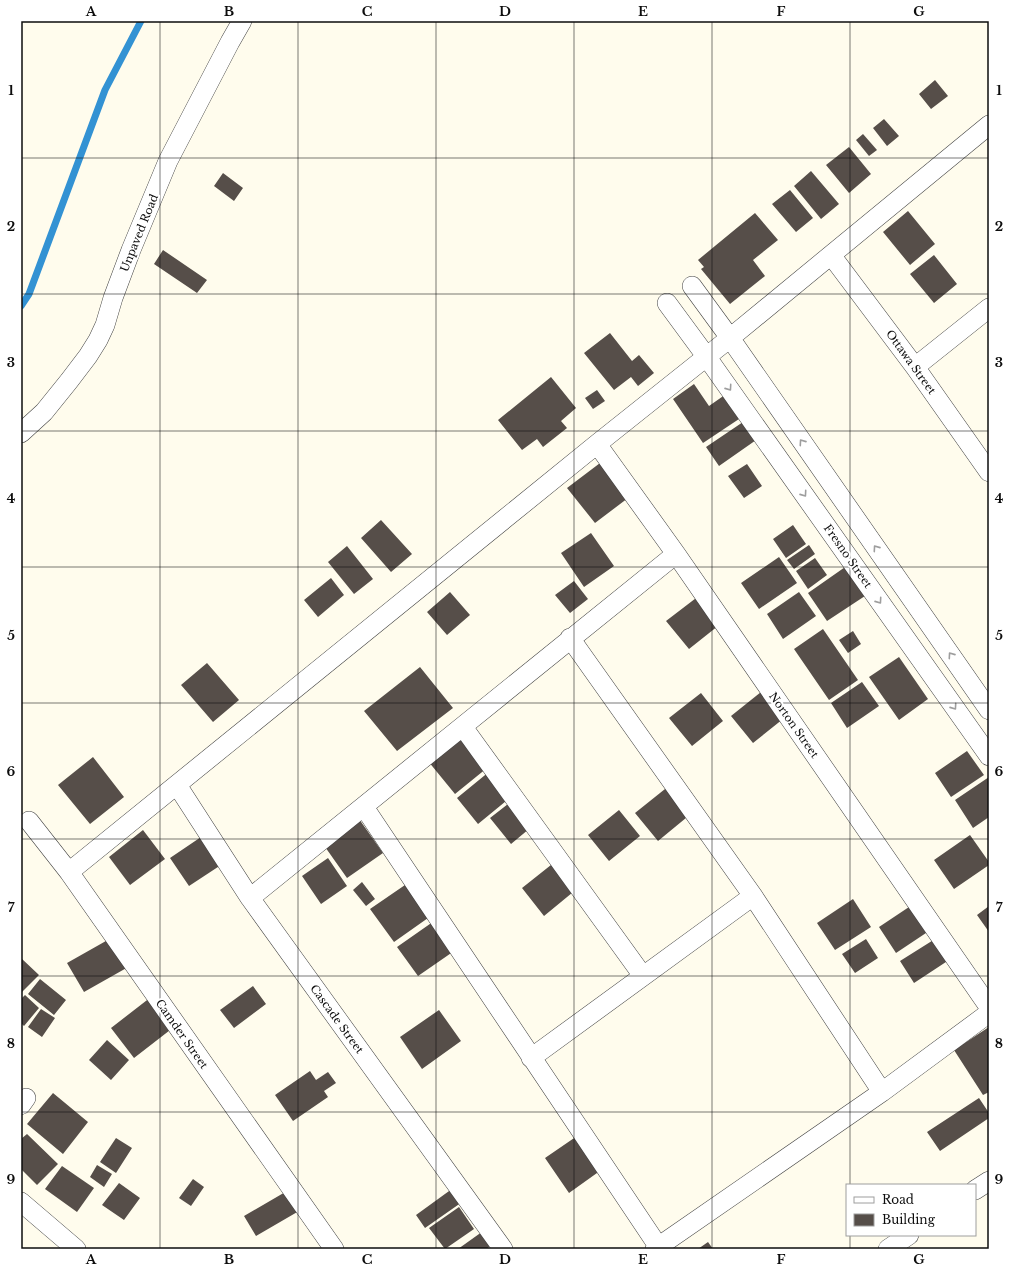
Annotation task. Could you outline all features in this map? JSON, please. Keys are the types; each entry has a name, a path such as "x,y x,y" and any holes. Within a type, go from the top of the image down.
{"street":[{"name":"Unpaved Road","path":"21,433 44,412 88,356 98,340 105,325 113,298 131,250 168,161 242,21"},
{"path":"69,872 730,338 989,125"},
{"name":"Ottawa Street","path":"831,254 916,367 989,472"},
{"path":"692,286 730,338 989,710"},
{"name":"Fresno Street","path":"667,303 989,756"},
{"path":"916,367 989,308"},
{"name":"Norton Street","path":"597,444 676,554 989,1007"},
{"path":"250,898 364,807 570,638 676,554"},
{"path":"570,638 753,896 882,1092"},
{"path":"462,727 643,976"},
{"name":"Cascade Street","path":"177,785 250,898 503,1249"},
{"path":"364,807 656,1248 882,1092 989,1013"},
{"name":"Camder Street","path":"29,821 69,872 334,1249"},
{"path":"531,1058 753,896"},
{"path":"976,1189 989,1181"},
{"path":"21,1202 76,1249"},
{"path":"888,1249 908,1236"}],"building":[{"path":"935,80 948,96 931,109 919,94"},
{"path":"884,119 899,136 887,146 873,128"},
{"path":"863,134 877,150 869,156 856,140"},
{"path":"849,147 871,174 849,193 826,165"},
{"path":"811,171 839,204 821,219 794,186"},
{"path":"223,173 243,188 234,201 214,186"},
{"path":"790,190 813,218 796,232 772,204"},
{"path":"908,211 935,244 910,265 883,232"},
{"path":"755,213 778,240 753,260 765,276 730,304 701,269 704,267 698,260"},
{"path":"163,250 207,280 197,293 154,264"},
{"path":"934,255 957,284 934,303 910,274"},
{"path":"610,333 632,361 639,355 654,373 638,386 631,377 614,390 584,353"},
{"path":"551,377 576,408 561,421 567,428 543,447 537,439 522,450 498,420"},
{"path":"694,384 709,406 729,392 745,415 703,443 673,399"},
{"path":"597,390 605,401 593,409 585,398"},
{"path":"746,420 759,438 719,466 706,447"},
{"path":"604,460 632,495 595,523 567,488"},
{"path":"747,464 762,486 744,498 728,476"},
{"path":"381,520 412,554 391,572 361,538"},
{"path":"793,525 806,544 786,558 773,539"},
{"path":"591,533 614,566 584,587 561,553"},
{"path":"809,545 815,554 794,569 787,560"},
{"path":"347,546 373,579 354,594 328,562"},
{"path":"779,557 797,583 759,609 741,583"},
{"path":"815,558 827,575 808,589 796,571"},
{"path":"848,565 868,594 827,621 808,593"},
{"path":"331,578 344,595 318,617 304,600"},
{"path":"574,581 588,599 570,613 555,595"},
{"path":"450,592 470,615 447,635 427,612"},
{"path":"799,592 816,616 783,639 767,614"},
{"path":"700,595 723,622 689,649 666,621"},
{"path":"823,629 858,680 829,700 794,649"},
{"path":"853,631 861,644 848,653 839,640"},
{"path":"899,657 928,699 899,720 869,677"},
{"path":"207,663 239,700 213,722 181,685"},
{"path":"420,667 453,708 397,751 364,711"},
{"path":"862,682 879,706 847,728 831,703"},
{"path":"761,692 783,719 753,743 731,716"},
{"path":"701,693 723,721 692,746 669,718"},
{"path":"460,736 487,768 455,794 428,761"},
{"path":"967,751 984,775 951,797 935,773"},
{"path":"93,757 124,797 90,824 58,785"},
{"path":"490,771 511,797 478,824 457,798"},
{"path":"989,777 989,817 973,828 955,800"},
{"path":"670,785 692,813 658,841 635,813"},
{"path":"508,804 529,829 511,844 490,818"},
{"path":"619,810 640,836 609,861 588,835"},
{"path":"359,819 383,853 347,878 323,844"},
{"path":"143,830 165,859 130,885 109,857"},
{"path":"204,835 224,863 189,886 170,858"},
{"path":"970,835 989,862 989,865 954,889 934,860"},
{"path":"328,858 347,886 321,904 302,876"},
{"path":"556,861 578,888 544,916 522,888"},
{"path":"362,882 375,899 366,906 353,890"},
{"path":"405,885 428,918 394,942 370,909"},
{"path":"853,899 871,927 835,950 817,923"},
{"path":"912,905 929,931 896,953 879,927"},
{"path":"989,906 989,932 977,915"},
{"path":"437,919 457,949 418,976 397,947"},
{"path":"113,937 130,966 84,992 67,963"},
{"path":"866,939 878,958 855,973 842,954"},
{"path":"935,939 949,960 914,983 900,961"},
{"path":"21,958 39,975 21,993"},
{"path":"40,979 66,1000 54,1015 28,994"},
{"path":"253,986 266,1004 234,1028 220,1010"},
{"path":"25,995 39,1008 24,1026 21,1023 21,999"},
{"path":"151,997 174,1027 134,1058 111,1028"},
{"path":"41,1009 55,1018 42,1037 28,1027"},
{"path":"439,1010 461,1041 422,1069 400,1037"},
{"path":"989,1027 989,1092 983,1095 954,1050"},
{"path":"107,1040 129,1060 111,1080 89,1060"},
{"path":"310,1071 316,1080 328,1072 336,1083 324,1091 328,1097 293,1121 275,1095"},
{"path":"53,1093 88,1122 63,1154 27,1124"},
{"path":"979,1098 989,1113 989,1118 940,1151 927,1132"},
{"path":"27,1134 58,1164 37,1185 21,1169 21,1139"},
{"path":"580,1134 604,1168 569,1193 545,1158"},
{"path":"116,1138 132,1148 116,1173 100,1162"},
{"path":"97,1165 112,1174 104,1187 90,1177"},
{"path":"62,1166 94,1188 77,1212 45,1189"},
{"path":"193,1179 204,1187 191,1206 179,1198"},
{"path":"119,1183 140,1198 124,1220 102,1205"},
{"path":"456,1186 465,1200 425,1228 416,1215"},
{"path":"287,1191 299,1211 256,1236 244,1216"},
{"path":"459,1207 474,1229 445,1249 429,1228"},
{"path":"486,1229 496,1243 486,1249 458,1249"},
{"path":"708,1242 713,1249 698,1249"}],"waterway":[{"path":"21,306 29,294 105,90 141,21"}]}
